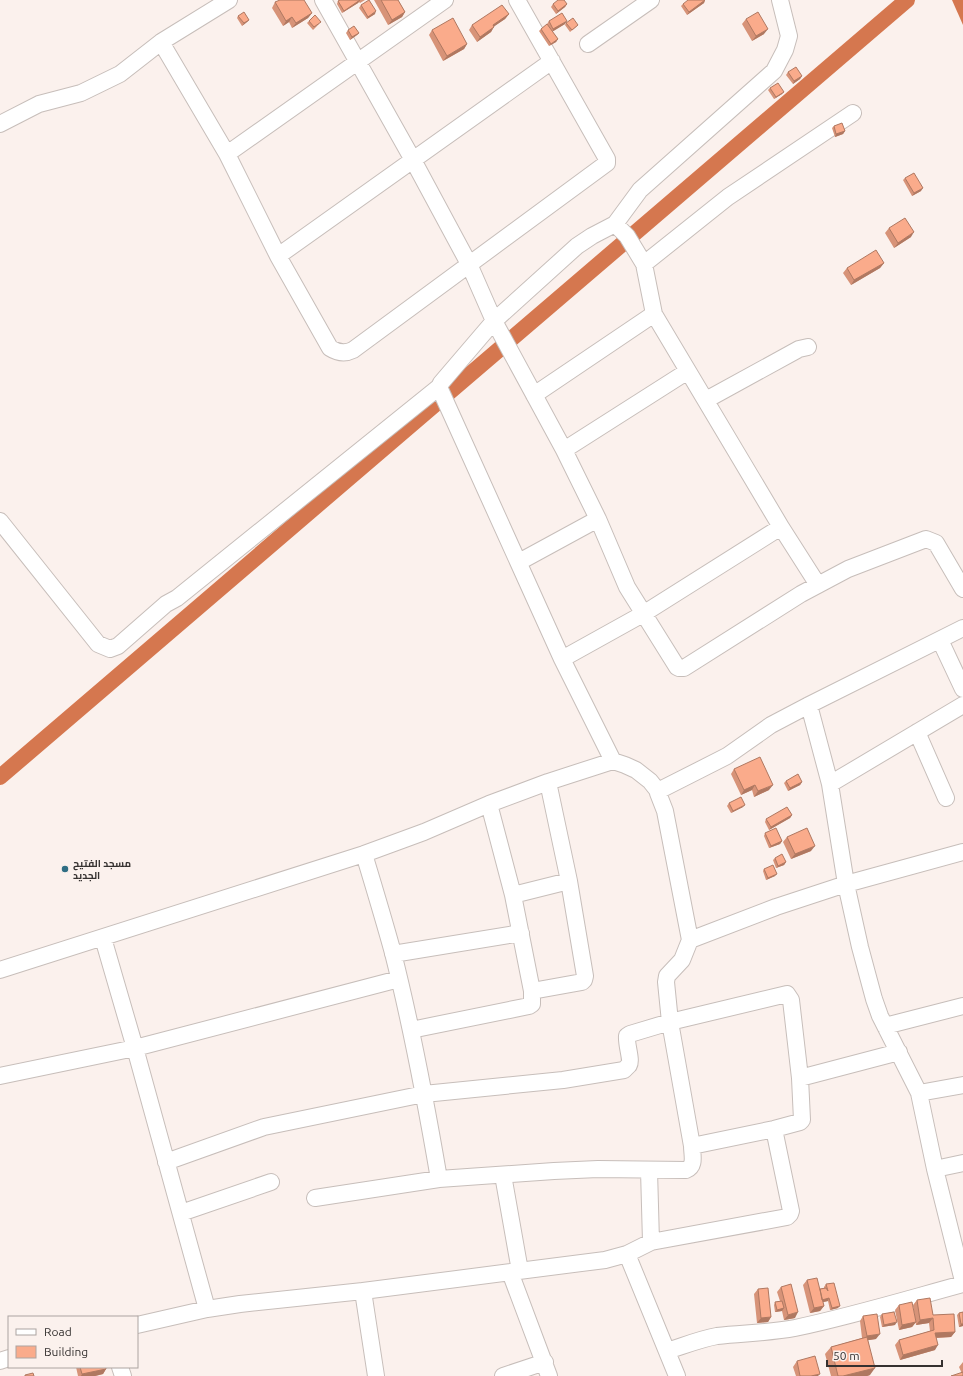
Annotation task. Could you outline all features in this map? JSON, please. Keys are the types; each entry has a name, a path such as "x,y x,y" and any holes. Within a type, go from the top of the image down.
{"street":[{"path":"0,124 39,104 82,93 120,74 161,42 229,0"},
{"path":"323,0 413,160 469,264 494,321 564,450 598,519 627,587 677,667 681,668 729,640 776,608 848,569 926,539 936,543 963,589"},
{"path":"227,154 445,0"},
{"path":"161,42 227,154 278,256 330,348 341,353 353,350 607,163 607,159 517,0"},
{"path":"588,44 650,0"},
{"path":"0,521 98,644 110,649 118,646 166,604 177,598 439,387 494,321 577,246 615,224 640,190 774,71 785,50 789,36 780,0"},
{"path":"278,256 552,61"},
{"path":"644,264 728,196 853,113"},
{"path":"615,224 627,236 644,264 654,314 781,527 818,585"},
{"path":"534,395 654,314"},
{"path":"706,400 799,349 808,347"},
{"path":"564,450 688,371"},
{"path":"439,387 562,659 613,761"},
{"path":"519,562 598,519"},
{"path":"562,659 643,614 781,527"},
{"path":"658,791 697,773 727,756 771,725 963,628"},
{"path":"940,640 963,689"},
{"path":"667,1351 716,1336 757,1334 796,1328 892,1304 963,1282 935,1169 919,1094 885,1026 874,999 866,970 846,884 830,784 809,705"},
{"path":"830,784 963,705"},
{"path":"917,732 946,798"},
{"path":"0,970 364,854 424,832 489,804 548,782 613,761 636,770 650,781 658,791 665,811 690,940 682,960 666,979 670,1022 692,1146 693,1164 686,1170 598,1169 439,1179 315,1198"},
{"path":"532,991 582,982 585,976 570,881 548,782"},
{"path":"411,1030 529,1006 532,1004 532,991 521,932 513,895 489,804"},
{"path":"690,940 776,907 846,884 963,852"},
{"path":"364,854 393,954 411,1030 439,1179"},
{"path":"513,895 570,881"},
{"path":"393,954 521,932"},
{"path":"102,938 135,1048 207,1309"},
{"path":"0,1076 135,1048 399,979"},
{"path":"166,1162 264,1127 424,1094 562,1080 624,1070 629,1066 626,1040 627,1036 630,1034 670,1022 787,994 790,1000 800,1078 802,1120 800,1122 774,1129 692,1146"},
{"path":"885,1026 963,1006"},
{"path":"800,1078 899,1052"},
{"path":"919,1094 963,1084"},
{"path":"138,1325 207,1309 247,1303 363,1291 605,1260 627,1254 651,1242 788,1217 790,1211 774,1129"},
{"path":"935,1169 963,1163"},
{"path":"650,1170 651,1242"},
{"path":"503,1175 515,1272 547,1369 503,1376"},
{"path":"180,1213 271,1182"},
{"path":"627,1254 677,1376"},
{"path":"363,1291 376,1376"}],"shaded area":[{"path":"952,0 963,0 963,25"}],"building":[{"path":"280,0 304,0 312,13 296,23 292,17 286,21 275,2"},
{"path":"360,0 344,11 338,1"},
{"path":"369,0 376,11 368,17 361,5"},
{"path":"381,0 398,0 405,12 392,20"},
{"path":"558,0 564,0 567,4 558,11 553,4"},
{"path":"688,0 705,0 689,12 683,4"},
{"path":"502,5 509,14 493,25 494,27 480,37 472,25"},
{"path":"244,12 249,20 244,23 238,16"},
{"path":"758,12 768,29 756,36 746,19"},
{"path":"562,13 567,21 553,29 549,21"},
{"path":"315,15 321,22 314,27 309,21"},
{"path":"453,18 467,44 447,56 432,30"},
{"path":"573,18 578,25 572,30 566,23"},
{"path":"547,24 558,39 551,44 541,29"},
{"path":"354,26 359,33 352,37 348,30"},
{"path":"796,67 802,76 794,81 788,72"},
{"path":"778,83 784,92 776,97 770,88"},
{"path":"842,123 845,131 836,134 834,126"},
{"path":"914,173 923,188 914,193 905,178"},
{"path":"905,218 914,232 898,243 889,228"},
{"path":"876,250 884,263 854,280 847,268"},
{"path":"760,757 773,785 758,791 755,785 744,790 734,769"},
{"path":"798,774 802,782 790,788 786,781"},
{"path":"741,797 745,805 733,811 729,803"},
{"path":"787,807 792,815 771,827 766,819"},
{"path":"776,828 782,841 771,846 765,833"},
{"path":"807,828 815,846 795,854 787,837"},
{"path":"782,854 786,862 778,866 775,858"},
{"path":"773,865 777,874 768,878 764,869"},
{"path":"817,1278 824,1306 814,1308 807,1280"},
{"path":"834,1283 840,1306 832,1308 829,1298 822,1300 820,1289 826,1288 828,1291 826,1284"},
{"path":"791,1284 798,1312 788,1315 781,1287"},
{"path":"768,1288 771,1317 761,1318 758,1289"},
{"path":"930,1298 933,1315 954,1314 955,1332 935,1333 938,1345 903,1355 899,1340 934,1330 933,1318 920,1320 917,1300"},
{"path":"782,1301 784,1308 777,1310 775,1302"},
{"path":"912,1302 916,1322 902,1325 899,1305"},
{"path":"894,1312 897,1322 884,1325 882,1314"},
{"path":"963,1312 963,1324 961,1324 959,1313"},
{"path":"877,1314 880,1334 867,1336 863,1316"},
{"path":"867,1337 875,1368 838,1376 831,1347"},
{"path":"815,1356 820,1374 800,1376 797,1361"},
{"path":"80,1368 106,1368 106,1369 82,1374"},
{"path":"963,1372 963,1376 951,1376"},
{"path":"33,1373 34,1376 25,1376 25,1375"}],"waterway":[{"path":"0,777 907,0"}],"place":[{"name":"مسجد الفتيح الجديد","path":"65,869"}]}
